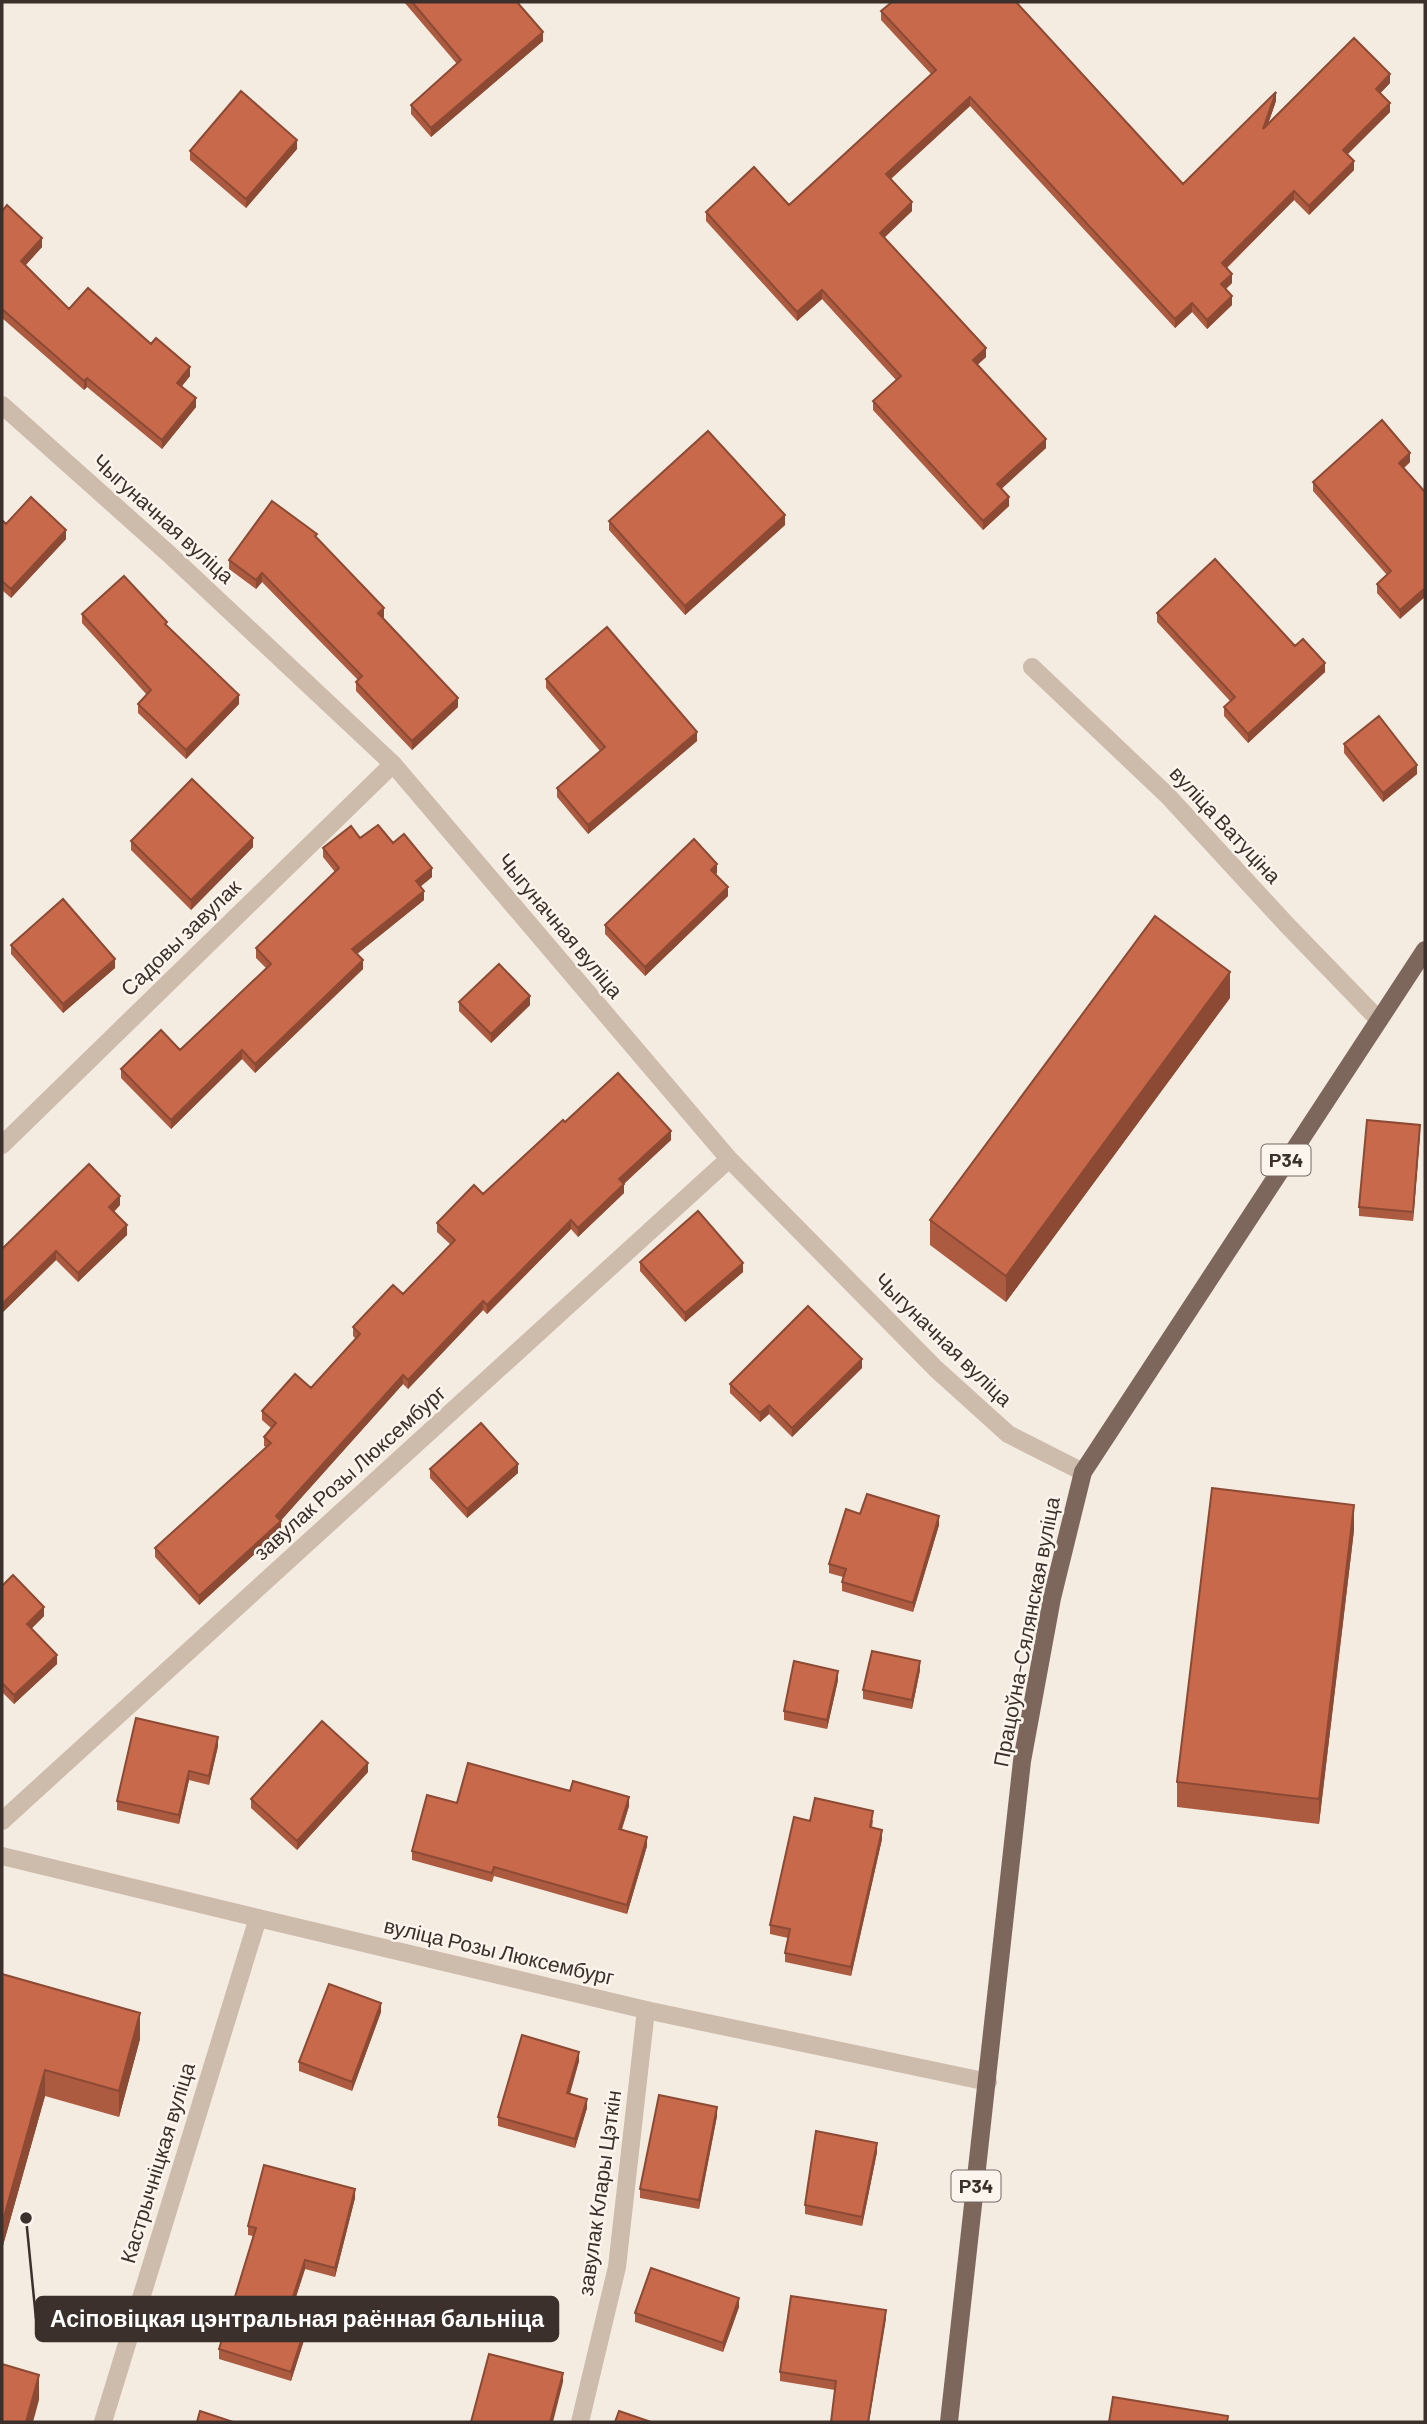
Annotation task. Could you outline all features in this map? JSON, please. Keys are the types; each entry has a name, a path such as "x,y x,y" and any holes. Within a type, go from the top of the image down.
{"main road":[{"name":"Працоўна-Сялянская вуліца","path":"948,2422 1022,1761 1052,1598 1083,1472 1425,950"}],"street":[{"name":"Чыгуначная вуліца","path":"2,405 169,554 393,764 729,1159 936,1369 1008,1434 1083,1472"},
{"name":"вуліца Ватуціна","path":"1032,667 1168,796 1378,1020"},
{"name":"Садовы завулак","path":"2,1145 393,764"},
{"name":"завулак Розы Люксембург","path":"2,1821 729,1159"},
{"name":"вуліца Розы Люксембург","path":"2,1856 646,2010 988,2082"},
{"name":"Кастрычніцкая вуліца","path":"103,2422 258,1918"},
{"name":"завулак Клары Цэткін","path":"580,2422 617,2267 646,2010"}],"building":[{"path":"412,2 517,2 543,32 431,128 411,105 461,60"},
{"path":"892,2 1016,2 1183,184 1276,92 1263,129 1354,38 1390,74 1376,89 1390,103 1343,150 1354,161 1309,206 1294,191 1222,263 1232,274 1221,284 1232,296 1207,320 1192,303 1175,319 970,97 886,174 912,202 880,233 986,348 973,360 1046,439 997,484 1009,497 983,521 873,401 901,376 822,290 797,312 706,212 754,167 789,205 936,70 881,11"},
{"path":"241,91 297,140 246,199 190,151"},
{"path":"7,205 42,238 21,261 69,309 88,288 151,344 156,338 190,367 177,383 196,398 162,440 87,378 84,381 2,309 2,211"},
{"path":"1382,420 1410,453 1399,463 1425,492 1425,588 1400,610 1377,584 1391,571 1313,482"},
{"path":"708,431 785,515 685,606 609,521"},
{"path":"31,497 66,530 11,589 2,581 2,520 6,524"},
{"path":"272,501 317,534 315,536 384,608 378,613 458,698 412,741 356,682 362,676 262,573 256,580 229,560"},
{"path":"1215,559 1295,646 1303,639 1325,663 1248,734 1224,707 1235,697 1157,613"},
{"path":"124,576 167,622 165,624 239,695 186,750 138,704 151,690 82,614"},
{"path":"607,627 697,732 588,825 557,788 605,747 546,679"},
{"path":"1379,716 1417,765 1383,793 1344,744"},
{"path":"192,779 253,838 191,900 131,841"},
{"path":"378,825 393,843 404,834 432,868 416,881 424,891 352,949 363,960 255,1064 242,1050 171,1120 121,1069 161,1030 180,1050 271,964 256,948 339,868 323,848 351,826 360,838"},
{"path":"694,839 717,864 711,870 728,887 645,967 605,925"},
{"path":"63,899 115,959 63,1004 11,945"},
{"path":"1155,916 1230,972 1006,1276 930,1220"},
{"path":"499,964 530,996 491,1034 459,1002"},
{"path":"618,1073 671,1131 619,1179 624,1184 578,1228 571,1220 487,1305 483,1301 408,1380 403,1375 276,1516 281,1521 199,1596 155,1548 271,1443 264,1437 276,1423 262,1411 295,1374 311,1388 360,1334 353,1327 393,1285 403,1294 455,1240 437,1223 474,1185 483,1194"},
{"path":"1367,1120 1420,1125 1413,1212 1359,1207"},
{"path":"89,1164 120,1196 109,1207 127,1225 78,1273 56,1251 2,1304 2,1249"},
{"path":"698,1211 743,1263 685,1313 640,1262"},
{"path":"808,1306 862,1359 792,1428 769,1405 760,1413 730,1384"},
{"path":"481,1423 518,1464 467,1509 430,1469"},
{"path":"1212,1488 1354,1505 1319,1799 1177,1782"},
{"path":"867,1494 939,1516 913,1603 842,1582 846,1569 829,1564 846,1509 860,1514"},
{"path":"13,1575 44,1607 27,1624 57,1655 14,1695 2,1683 2,1586"},
{"path":"872,1651 920,1661 912,1700 863,1690"},
{"path":"794,1661 838,1671 827,1720 784,1711"},
{"path":"136,1718 218,1737 209,1776 189,1771 179,1815 117,1801"},
{"path":"322,1721 368,1763 297,1841 251,1799"},
{"path":"468,1763 570,1791 573,1781 629,1797 619,1829 647,1837 627,1905 494,1867 492,1873 412,1851 427,1795 457,1803"},
{"path":"815,1798 873,1811 870,1827 882,1830 851,1967 785,1953 790,1929 770,1925 794,1817 810,1821"},
{"path":"2,1974 140,2013 119,2091 45,2070 2,2224"},
{"path":"329,1984 381,2003 352,2082 299,2062"},
{"path":"522,2035 579,2052 567,2093 587,2099 575,2139 498,2117"},
{"path":"659,2095 717,2107 699,2200 640,2189"},
{"path":"816,2131 877,2143 862,2217 805,2205"},
{"path":"264,2165 355,2189 335,2268 305,2260 285,2321 305,2328 291,2372 219,2349 256,2228 248,2226"},
{"path":"651,2268 739,2298 723,2343 635,2313"},
{"path":"791,2296 886,2310 868,2422 831,2422 836,2381 780,2372"},
{"path":"489,2354 563,2373 550,2422 471,2422"},
{"path":"2,2364 39,2375 26,2422 2,2422"},
{"path":"1113,2397 1228,2416 1227,2422 1109,2422"},
{"path":"200,2411 233,2422 197,2422"},
{"path":"619,2411 651,2422 615,2422"}],"place":[{"name":"Асіповіцкая цэнтральная раённая бальніца","path":"26,2218"}]}
